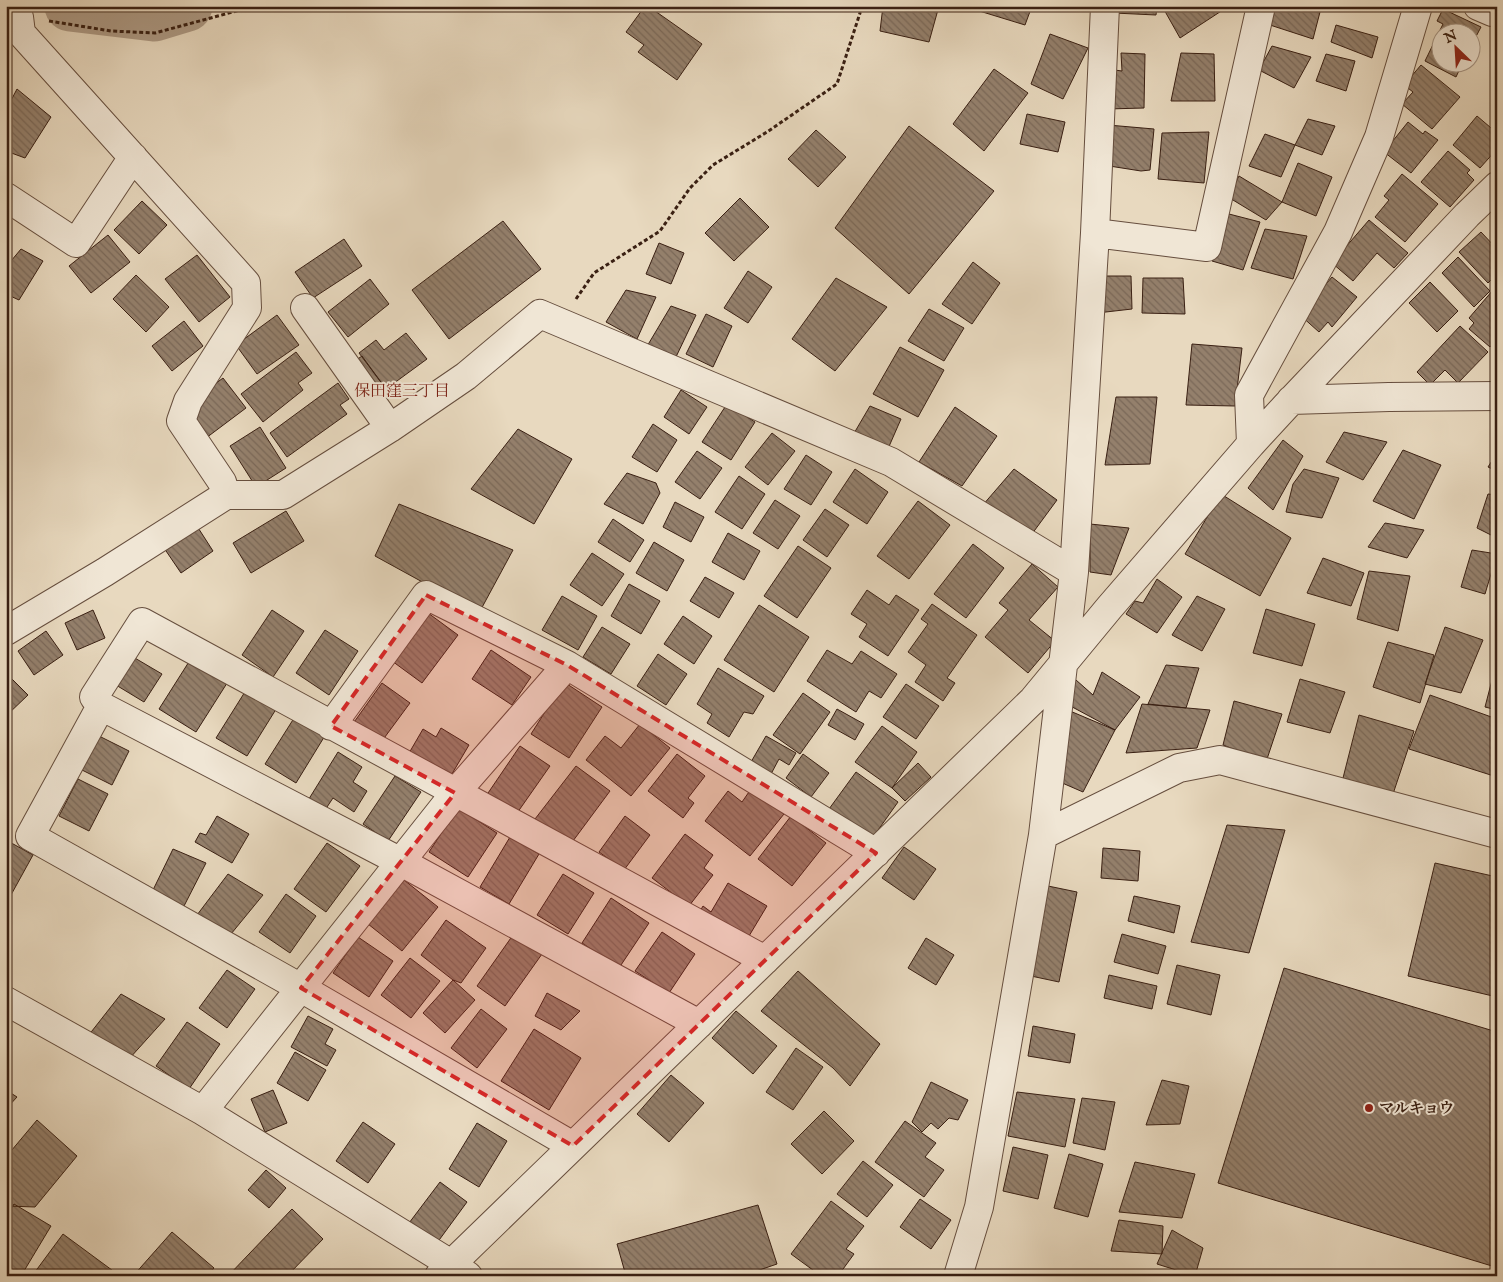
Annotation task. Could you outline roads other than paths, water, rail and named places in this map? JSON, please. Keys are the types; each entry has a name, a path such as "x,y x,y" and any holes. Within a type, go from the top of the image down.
{"street":[{"path":"958,1276 979,1206 1042,835 1074,572 1095,233 1105,6"},
{"path":"1095,233 1207,247 1261,6"},
{"path":"1251,444 1249,394 1338,232 1375,146 1418,6"},
{"path":"13,11 21,33 246,283 247,308 188,401 181,421 222,482 226,495"},
{"path":"6,197 76,243 133,157"},
{"path":"6,1001 203,1111 453,1272 573,1146 1033,700 1063,662 1251,444 1467,215 1497,186"},
{"path":"305,308 390,428"},
{"path":"6,631 105,572 226,495 283,495 390,428 466,376 540,314 891,462 1074,572"},
{"path":"1291,400 1492,390"},
{"path":"331,726 426,595 566,665 876,853"},
{"path":"699,1024 401,862 101,706 94,697 142,622 765,960"},
{"path":"203,1111 456,793 566,665"},
{"path":"101,706 30,836 301,988 573,1146"},
{"path":"1042,835 1179,768 1220,760 1497,834"}],"waterway":[{"path":"70,6 154,16 187,6"}],"place":[{"name":"マルキョウ","path":"1369,1108"}],"district":[{"name":"保田窪三丁目","path":"402,392"}]}
